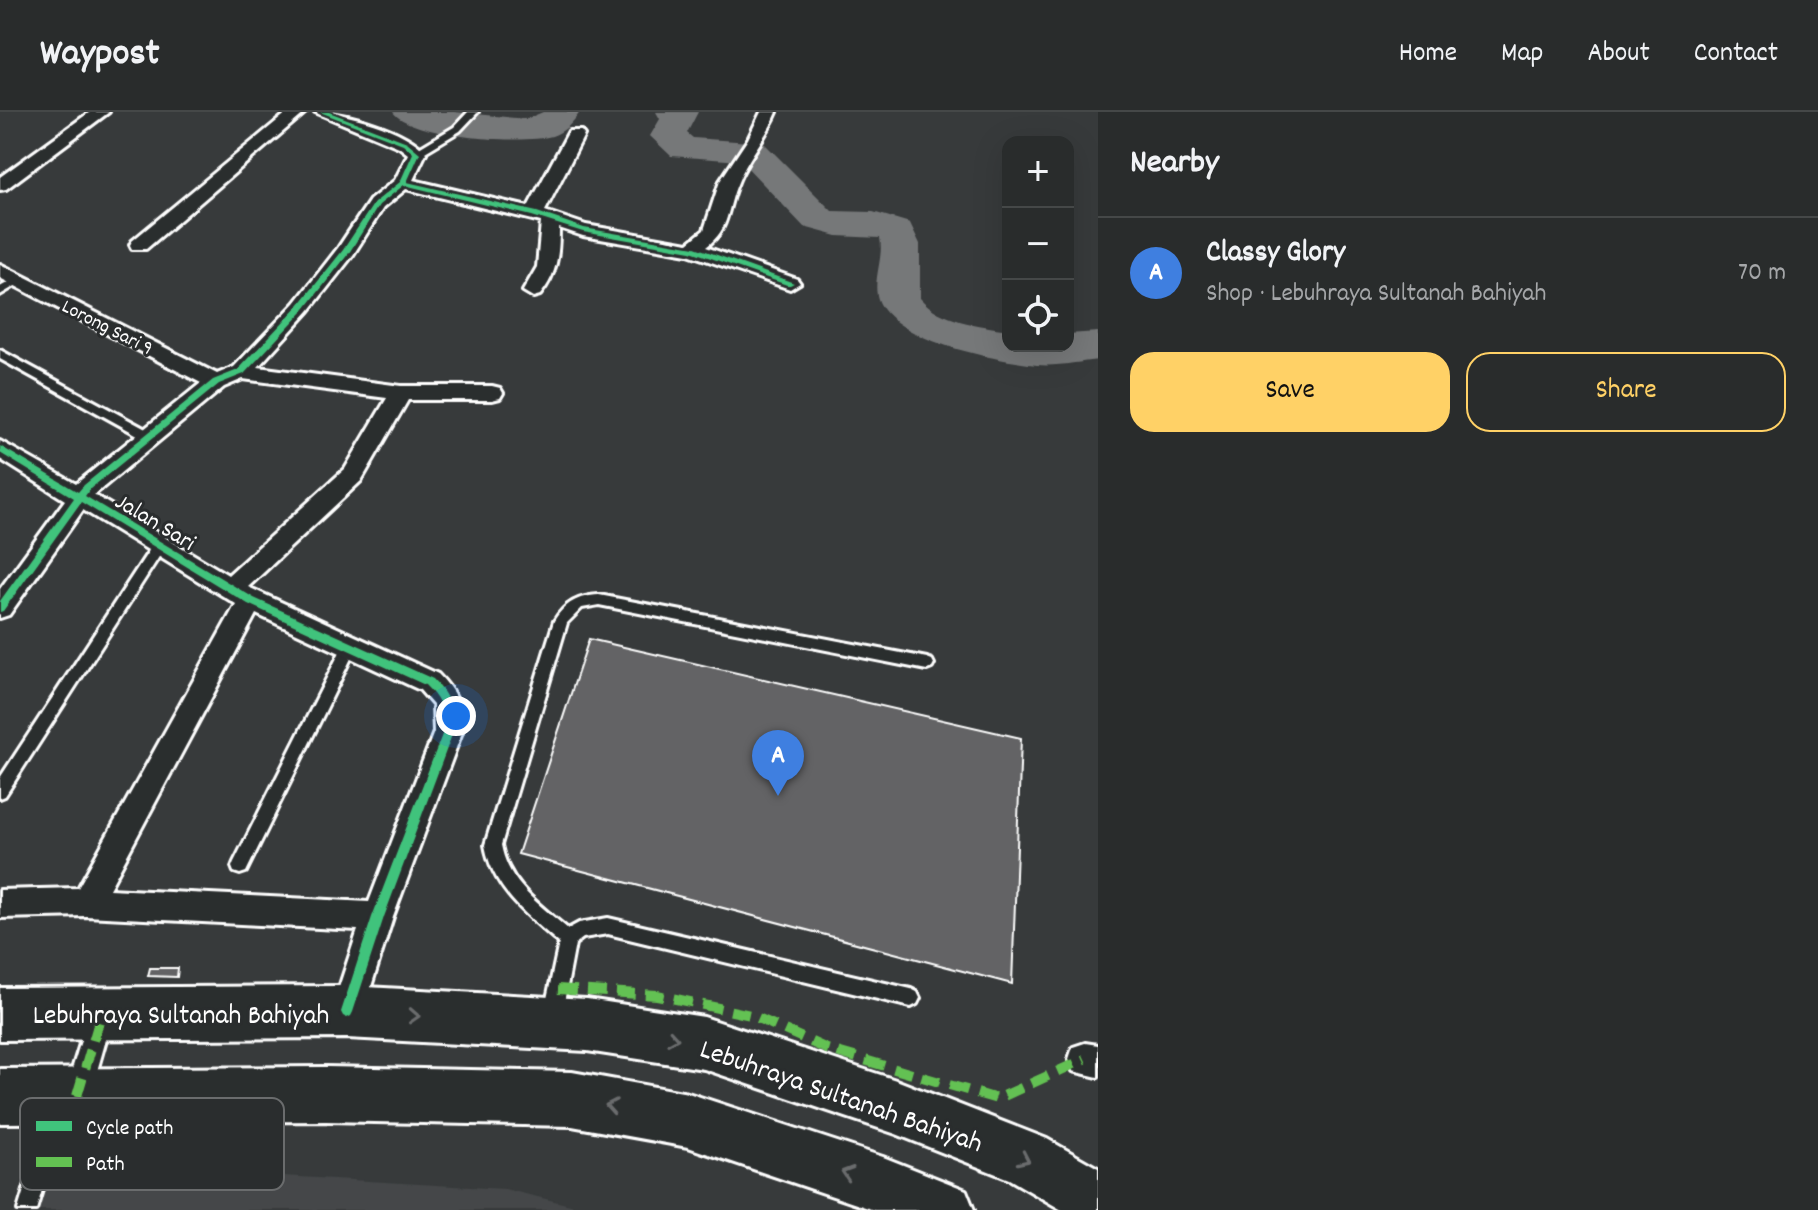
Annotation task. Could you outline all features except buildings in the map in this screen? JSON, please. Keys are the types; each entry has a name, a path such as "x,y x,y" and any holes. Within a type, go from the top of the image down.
{"main road":[{"name":"Lebuhraya Sultanah Bahiyah","path":"0,1014 347,1012 587,1025 704,1043 896,1107 1027,1159 1098,1199"},
{"path":"0,1096 326,1094 572,1099 688,1120 883,1185 946,1210"}],"street":[{"path":"0,185 101,112"},
{"path":"139,245 298,112"},
{"path":"0,608 87,487 216,382 241,372 302,307 346,251 376,204 403,183 417,153 405,143 323,112"},
{"path":"692,249 713,233 729,181 769,112"},
{"path":"533,291 544,280 548,270 542,217 575,135"},
{"path":"403,183 583,230 692,249 790,283"},
{"name":"Lorong Sari 9","path":"9,275 216,382"},
{"path":"241,372 401,393 492,393"},
{"path":"86,902 240,595 353,475 401,393"},
{"name":"Jalan Sari","path":"3,455 240,595 429,682 443,696 450,713 448,732 378,917"},
{"path":"0,904 86,902 378,917 347,1012"},
{"path":"69,1096 101,1015"}],"lane":[{"path":"417,153 457,129 470,116"},
{"path":"0,292 9,275"},
{"path":"0,354 149,436"},
{"path":"0,791 159,546"},
{"path":"568,940 502,877 494,861 493,845 561,621 570,608 581,601 599,600 927,664"},
{"path":"240,867 350,646"},
{"path":"568,940 592,927 608,926 911,998"},
{"path":"551,1025 568,940"},
{"path":"27,1210 34,1190"}],"shaded area":[{"path":"284,1176 505,1189 591,1210 27,1210 33,1190 284,1190"}],"waterway":[{"path":"410,112 451,122 526,130 544,127 563,112"},
{"path":"673,112 681,113 668,136 684,148 751,151 818,219 837,224 873,224 896,231 901,251 897,285 899,300 908,312 939,329 1002,343"},
{"path":"1074,348 1098,346"}],"marked path":[{"path":"558,989 657,995 751,1015 827,1049 997,1099 1085,1059"},
{"path":"77,1096 101,1015"}],"cycle path":[{"path":"0,608 87,487 216,382 241,372 302,307 346,251 376,204 403,183 417,153 405,143 323,112"},
{"path":"403,183 534,214 583,230 692,249 790,283"},
{"path":"0,449 251,601 429,682 440,693 448,710 448,732 378,917 347,1012"}],"place":[{"name":"Classy Glory","path":"778,796"}]}
